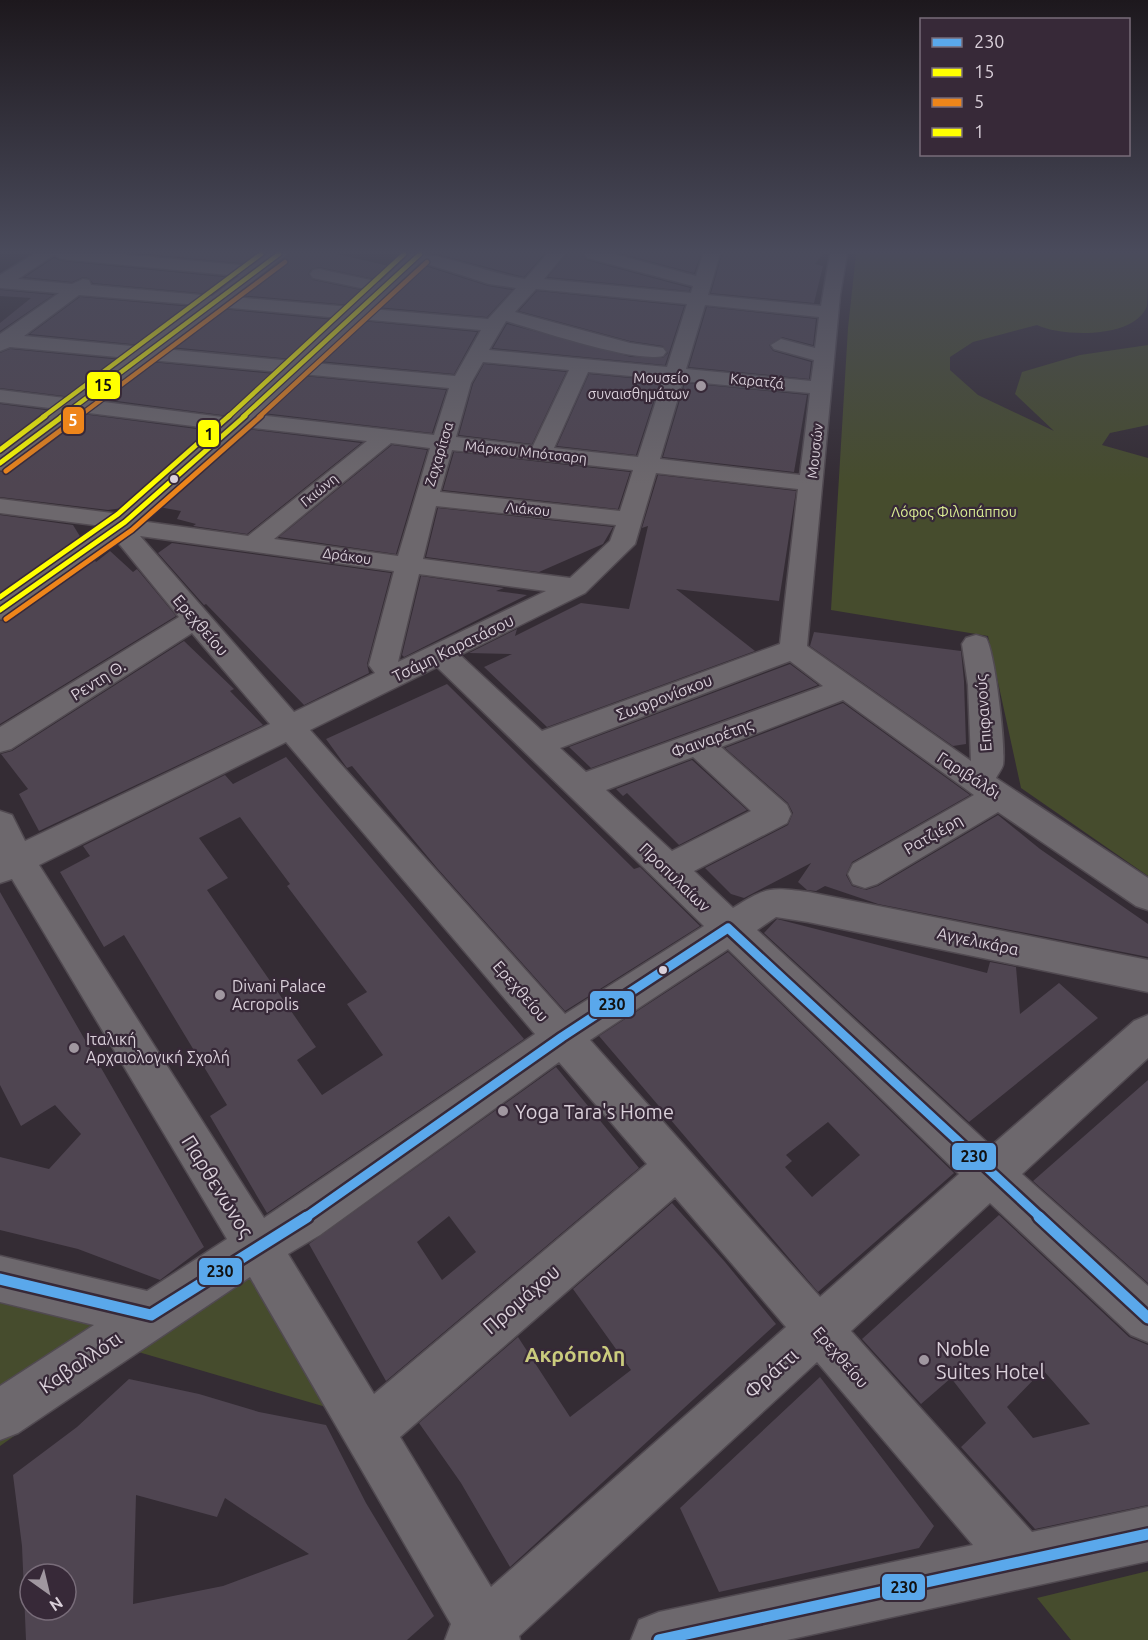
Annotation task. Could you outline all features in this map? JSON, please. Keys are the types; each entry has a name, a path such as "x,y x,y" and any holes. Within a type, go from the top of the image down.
{"street":[{"path":"2,342 18,331"},
{"path":"0,463 176,331"},
{"path":"0,610 117,528 338,331"},
{"name":"Ζαχαρίτσα","path":"395,676 383,665 426,498 461,383 492,331"},
{"path":"546,331 629,349 679,364"},
{"name":"Τσάμη Καρατάσου","path":"6,851 290,728 576,586 622,544 689,331"},
{"name":"Μουσών","path":"793,649 827,331"},
{"path":"2,342 461,383"},
{"path":"781,345 825,357"},
{"name":"Καρατζά","path":"477,355 581,364 679,364 821,388"},
{"path":"541,452 581,364"},
{"name":"Μάρκου Μπότσαρη","path":"0,396 541,452 812,483"},
{"name":"Γκιώνη","path":"254,543 385,437"},
{"name":"Λιάκου","path":"426,498 630,519"},
{"name":"Δράκου","path":"0,506 117,528"},
{"name":"Δράκου","path":"0,522 117,528 254,543 576,586"},
{"name":"Ερεχθείου","path":"117,528 675,1168 1022,1561"},
{"name":"Ρεντη Θ.","path":"0,741 195,619"},
{"name":"Επιφανούς","path":"976,644 983,685 990,788"},
{"name":"Σωφρονίσκου","path":"536,745 793,649"},
{"name":"Γαριβάλδι","path":"793,649 844,689 1148,896"},
{"name":"Προπυλαίων","path":"441,654 728,928 991,1175 1148,1318"},
{"name":"Φαιναρέτης","path":"580,787 844,689"},
{"path":"667,869 775,814 697,742"},
{"name":"Ρατζιέρη","path":"865,874 990,788"},
{"name":"Παρθενώνος","path":"6,851 369,1431 483,1637"},
{"name":"Αγγελικάρα","path":"728,928 771,902 808,907 1148,976"},
{"name":"Καβαλλότι","path":"0,1415 151,1315 304,1219 561,1037 728,928"},
{"name":"Φράττι","path":"483,1637 1148,1033"},
{"name":"Προμάχου","path":"369,1431 675,1168"},
{"path":"0,1279 151,1315"},
{"path":"659,1640 1148,1534"}],"green space":[{"name":"Λόφος Φιλοπάππου","path":"848,331 1016,331 973,342 950,357 950,370 978,395 1054,431 1015,394 1022,372 1080,355 1148,345 1148,425 1110,433 1102,445 1148,458 1148,876 1021,788 988,636 831,610"},
{"name":"Λόφος Φιλοπάππου","path":"1056,331 1109,331 1080,333"},
{"path":"233,1239 326,1407 135,1351 0,1446 0,1256 152,1296"},
{"path":"1148,1571 1148,1640 1071,1640 1037,1598"}],"building":[{"path":"35,331 161,331 141,345 30,334"},
{"path":"192,331 323,331 291,359 170,347"},
{"path":"351,331 477,332 454,374 319,361"},
{"path":"503,331 532,331 631,357 663,358 668,353 663,346 630,341 591,331 676,331 665,365 493,348"},
{"path":"700,331 815,331 813,345 782,337 769,345 773,351 811,362 809,379 689,367"},
{"path":"10,349 122,360 72,397 0,388 0,353"},
{"path":"151,362 275,374 229,416 102,399"},
{"path":"484,364 566,372 532,444 459,435 473,384"},
{"path":"589,374 660,381 636,455 557,446"},
{"path":"303,376 446,390 432,433 263,413"},
{"path":"685,383 807,395 794,472 663,457"},
{"path":"0,404 52,411 0,449"},
{"path":"82,414 212,431 123,508 108,510 0,497 0,472 9,470"},
{"path":"246,429 361,443 247,534 193,526 196,524 177,519 181,511 159,507"},
{"path":"392,445 427,450 396,554 279,537"},
{"path":"454,452 630,472 618,509 443,490"},
{"path":"658,475 796,491 779,601 676,589 755,651 547,727 484,667 512,654 469,653 517,629 515,636 581,603 629,609 648,526 642,528"},
{"path":"438,508 613,527 603,544 539,572 426,557"},
{"path":"0,515 73,525 81,538 0,594"},
{"path":"172,543 391,573 367,664 369,673 304,705 206,604 204,605 158,553"},
{"path":"110,551 133,572 137,569 176,616 0,724 0,621 11,618 94,559 96,562"},
{"path":"421,576 504,588 496,591 527,595 404,657 402,655"},
{"path":"814,632 961,651 966,744 953,746 810,646"},
{"path":"184,641 234,689 230,691 263,725 39,831 19,794 28,789 1,754 12,751"},
{"path":"790,664 818,685 591,768 569,747"},
{"path":"447,684 634,869 640,867 700,926 565,1011 437,868 352,766 347,768 326,739"},
{"path":"843,703 970,795 852,862 846,875 852,886 866,890 878,886 998,815 1040,849 1148,924 1148,957 878,904 825,886 816,891 807,890 798,882 811,863 744,898 731,894 705,868 788,825 793,813 788,803 725,748"},
{"path":"286,757 524,1039 267,1213 210,1116 227,1105 143,966 124,935 104,947 60,872 90,856 83,846 225,775 233,784","holes":["240,817 290,884 287,886 367,992 347,1004 383,1055 322,1095 297,1060 316,1047 207,890 228,878 199,838"]},
{"path":"692,760 747,810 679,845 627,793 623,796 616,789"},
{"path":"0,892 204,1247 160,1280 78,1249 0,1230 0,1157 49,1169 81,1134 55,1105 21,1126 0,1085"},
{"path":"777,919 987,973 990,962 1016,967 1020,1014 1059,983 1098,1018 969,1122 764,933"},
{"path":"728,952 954,1173 818,1292 599,1036","holes":["828,1122 860,1155 812,1197 785,1167 792,1161 786,1155"]},
{"path":"556,1067 639,1168 386,1381 309,1244","holes":["449,1216 476,1252 442,1280 417,1242"]},
{"path":"1148,1080 1148,1283 1033,1181"},
{"path":"672,1203 776,1324 510,1567 461,1483 419,1423 518,1337 570,1417 631,1370 573,1289"},
{"path":"999,1215 1129,1337 1148,1345 1148,1505 1035,1529 961,1447 986,1423 951,1378 921,1404 862,1339","holes":["1043,1370 1090,1424 1033,1438 1007,1407"]},
{"path":"820,1377 934,1526 919,1548 719,1592 680,1508"},
{"path":"129,1379 199,1394 259,1412 326,1425 366,1503 434,1616 407,1640 26,1640 25,1622 78,1622 78,1562 23,1562 13,1475 77,1427","holes":["136,1495 217,1517 225,1498 309,1554 223,1586 133,1604"]}],"transit line":[{"name":"1","path":"0,450 159,331"},
{"name":"15","path":"0,463 177,331"},
{"name":"5","path":"6,471 194,331"},
{"name":"1","path":"0,597 118,514 321,331"},
{"name":"15","path":"0,610 125,522 337,331"},
{"name":"5","path":"6,619 132,530 353,331"},
{"name":"230","path":"0,1279 151,1315 304,1219 562,1037 728,928 1148,1318"},
{"name":"230","path":"659,1640 1148,1534"}],"place":[{"name":"Μουσείο συναισθημάτων","path":"701,386"},
{"name":"Divani Palace Acropolis","path":"220,995"},
{"name":"Ιταλική Αρχαιολογική Σχολή","path":"74,1048"},
{"name":"Yoga Tara's Home","path":"503,1111"},
{"name":"Noble Suites Hotel","path":"924,1360"}],"district":[{"name":"Ακρόπολη","path":"575,1354"}]}
